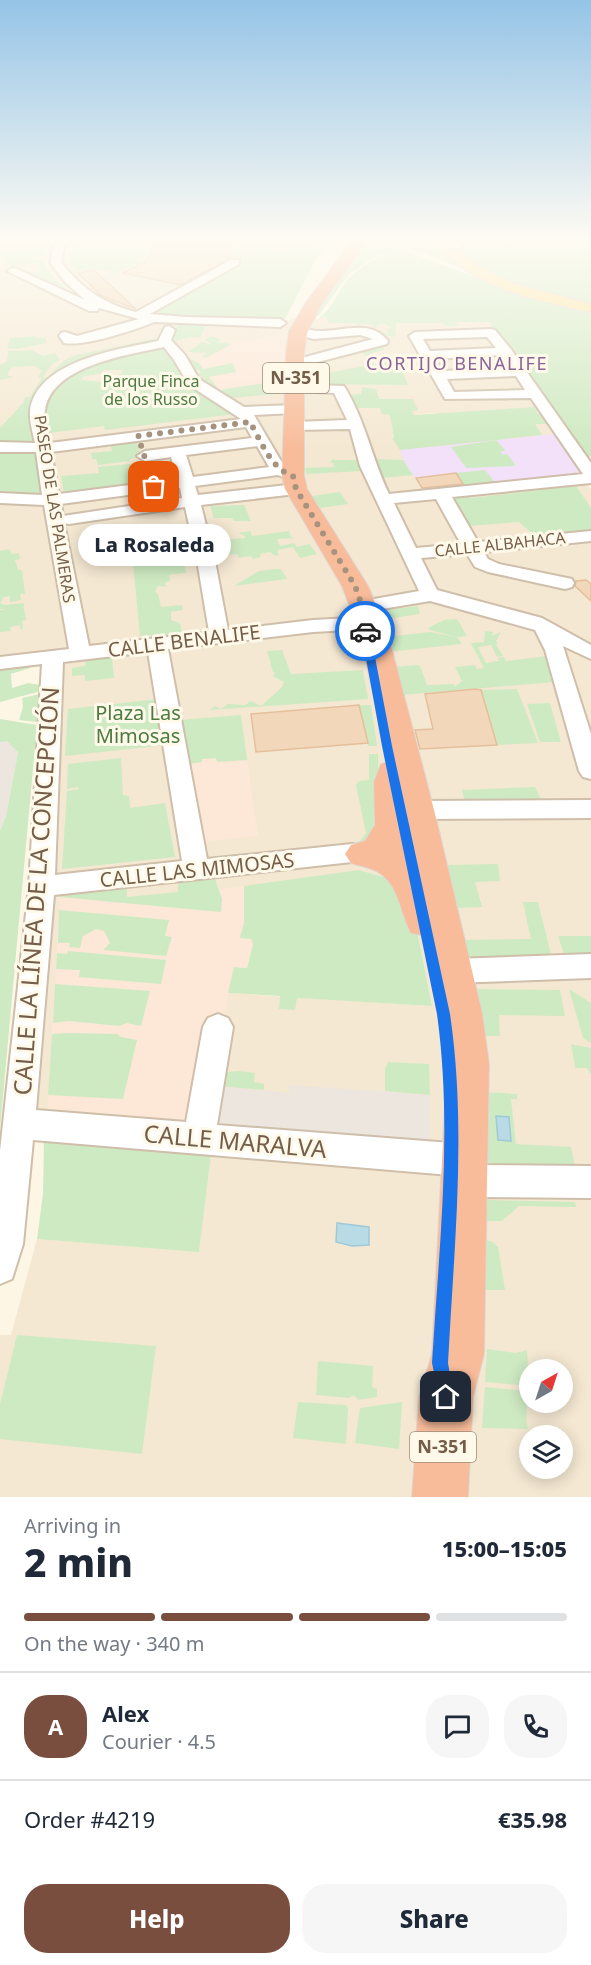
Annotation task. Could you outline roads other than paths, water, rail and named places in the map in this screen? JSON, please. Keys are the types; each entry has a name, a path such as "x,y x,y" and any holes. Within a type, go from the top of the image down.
{"highway":[{"path":"301,311 293,325 302,328 310,311"},
{"name":"N-351","path":"293,325 296,387 290,478 355,586 373,631 390,696 413,829 424,922 446,1027 458,1170"},
{"name":"N-351","path":"366,614 365,631 392,772 413,829 453,971 462,1013 468,1064 440,1363 446,1397 440,1497"},
{"path":"359,852 382,841 393,828 394,818 389,784 392,772"},
{"path":"359,852 401,853 413,829"},
{"path":"359,852 385,858 400,867 407,876 424,922"}],"street":[{"path":"111,311 151,318 293,325 318,336 355,331 374,334 382,340 296,364"},
{"path":"117,311 123,314"},
{"path":"123,314 130,311"},
{"path":"65,336 69,340 77,340 135,326 151,318"},
{"path":"176,319 164,337 166,343 180,358 194,382 246,416 261,441 290,478"},
{"path":"385,500 589,480 534,394 505,351 488,331 415,336 447,395 454,398 534,394"},
{"name":"PASEO DE LAS PALMERAS","path":"80,653 37,411 45,390 56,380 82,364 166,343"},
{"path":"426,355 505,351"},
{"path":"437,375 519,372"},
{"path":"296,387 335,387 339,389 356,424 368,466 430,595 526,619 542,625 591,653"},
{"path":"0,447 43,448 138,436 246,416 295,417 356,424"},
{"path":"138,436 154,487"},
{"path":"145,456 261,441"},
{"path":"212,447 232,496"},
{"path":"177,452 193,501 219,636"},
{"path":"0,498 51,500 225,478 290,478"},
{"path":"69,519 232,496 290,478"},
{"path":"442,494 479,560 489,567 551,582 565,583"},
{"name":"CALLE ALBAHACA","path":"409,554 591,536"},
{"name":"CALLE BENALIFE","path":"0,663 313,626 366,614 430,595"},
{"path":"542,625 555,650 591,771"},
{"path":"157,643 196,869"},
{"name":"CALLE LA LÍNEA DE LA CONCEPCIÓN","path":"0,1267 6,1244 42,886 53,657"},
{"path":"413,829 591,809"},
{"name":"CALLE LAS MIMOSAS","path":"42,886 359,852"},
{"path":"453,971 591,966"},
{"path":"199,1139 218,1027"},
{"name":"CALLE MARALVA","path":"19,1125 199,1139 458,1170 591,1182"}],"water":[{"path":"496,1116 509,1117 511,1141 498,1140"},
{"path":"337,1223 369,1227 369,1245 352,1246 336,1242"}],"place":[{"name":"La Rosaleda","path":"154,487"}],"district":[{"name":"CORTIJO BENALIFE","path":"457,364"}],"park label":[{"name":"Parque Finca de los Russo","path":"151,390"},
{"name":"Plaza Las Mimosas","path":"138,724"}]}
